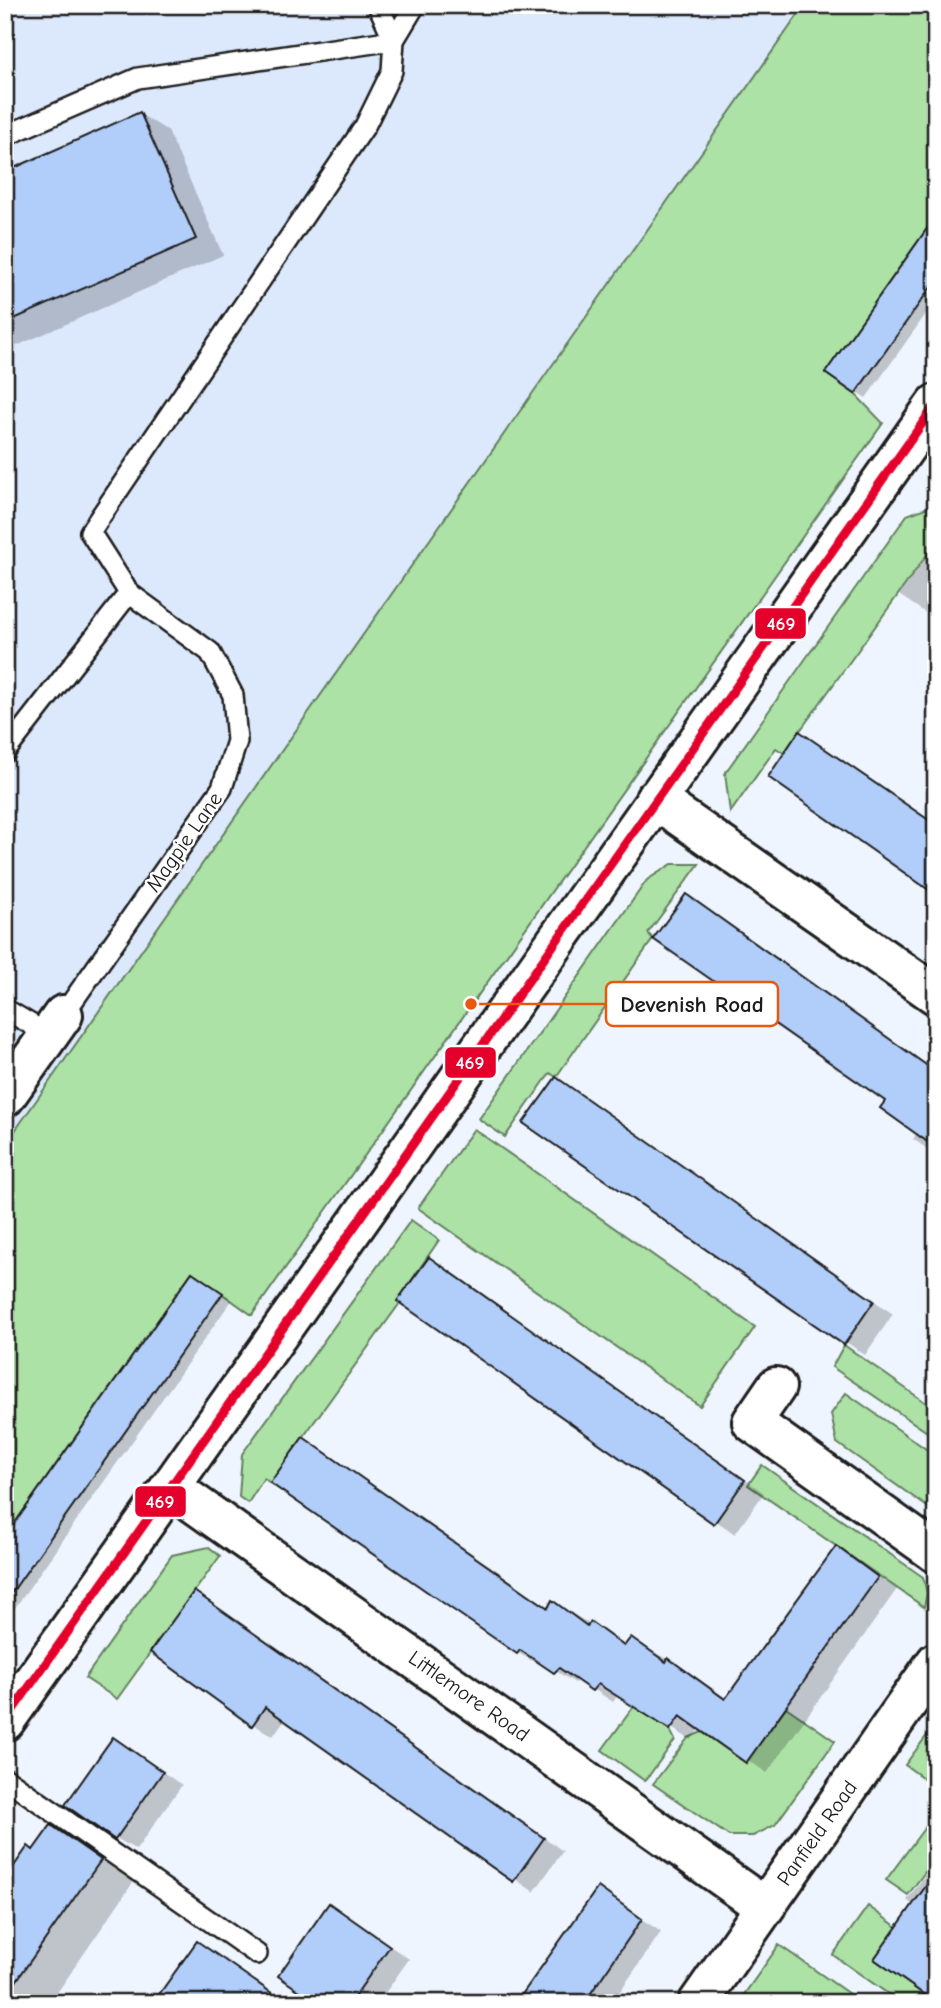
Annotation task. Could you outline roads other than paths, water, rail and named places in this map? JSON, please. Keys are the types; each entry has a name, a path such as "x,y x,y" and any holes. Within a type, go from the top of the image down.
{"street":[{"path":"5,1721 655,799 923,449 936,404"},
{"path":"655,799 936,995"},
{"name":"Magpie Lane","path":"5,1097 56,1025"},
{"path":"776,1387 751,1422 936,1553"},
{"name":"Littlemore Road","path":"171,1487 765,1907"},
{"name":"Panfield Road","path":"698,2003 936,1662"}],"lane":[{"path":"378,5 394,40"},
{"path":"5,752 129,593 90,532 365,126 392,71 394,40 415,5"},
{"path":"5,136 138,78 394,40"},
{"name":"Magpie Lane","path":"56,1025 222,788 237,741 233,695 209,652 129,593"},
{"path":"5,1009 56,1025"},
{"path":"5,1778 257,1954"}],"place":[{"name":"Devenish Road","path":"471,1004"}]}
